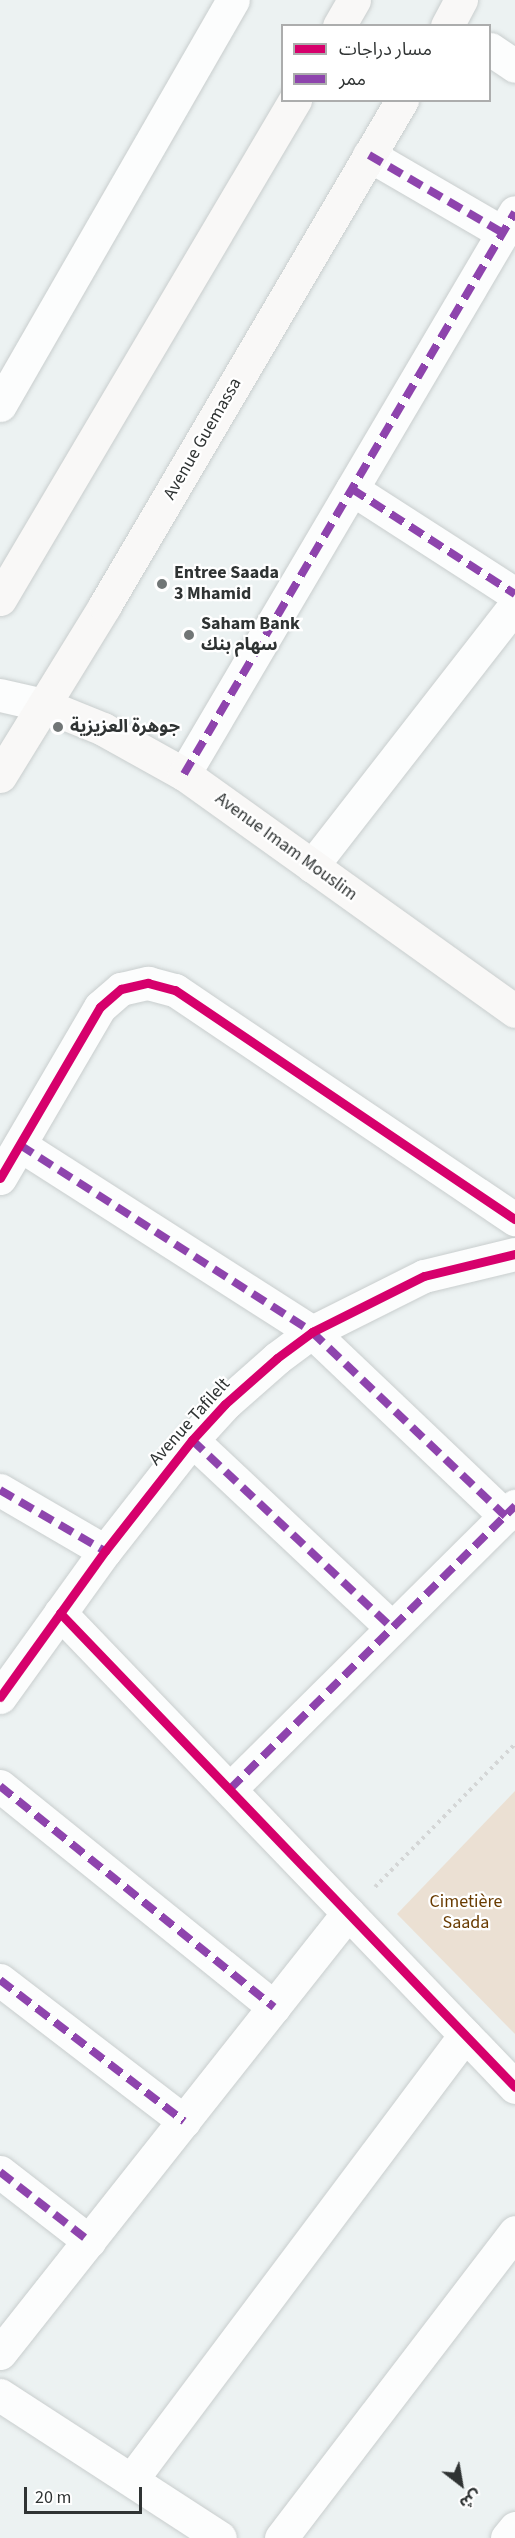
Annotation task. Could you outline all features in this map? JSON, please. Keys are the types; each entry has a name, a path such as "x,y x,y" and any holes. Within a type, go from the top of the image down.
{"main road":[{"path":"340,24 354,0"},
{"path":"0,599 294,102"},
{"name":"Avenue Guemassa","path":"0,776 401,102"},
{"name":"Avenue Imam Mouslim","path":"44,705 103,729 184,774 515,1011"}],"street":[{"path":"0,405 233,0"},
{"path":"491,51 515,66"},
{"path":"184,774 509,222 369,155"},
{"path":"352,489 515,594"},
{"path":"312,866 515,605"},
{"path":"0,695 44,705"},
{"path":"0,1178 100,1007 121,989 134,984 162,984 515,1219"},
{"path":"20,1145 312,1332 510,1511 230,1789"},
{"name":"Avenue Tafilelt","path":"0,1697 105,1551 192,1440 225,1404 312,1332 424,1276 515,1254"},
{"path":"192,1440 392,1628"},
{"path":"0,1490 105,1551"},
{"path":"60,1613 515,2087"},
{"path":"0,1786 274,2007"},
{"path":"0,2353 348,1913"},
{"path":"0,1980 184,2121"},
{"path":"132,2480 465,2035"},
{"path":"0,2172 89,2241"},
{"path":"281,2538 515,2232"},
{"path":"0,2395 220,2538"},
{"path":"507,2538 515,2528"}],"path":[{"path":"348,1913 515,1744"}],"green space":[{"name":"Cimetière Saada","path":"515,1791 515,2034 397,1914"}],"marked path":[{"path":"369,155 503,233"},
{"path":"184,774 515,212"},
{"path":"352,489 515,594"},
{"path":"20,1145 312,1332 505,1516"},
{"path":"192,1440 392,1628"},
{"path":"0,1490 105,1551"},
{"path":"230,1789 515,1506"},
{"path":"0,1786 274,2007"},
{"path":"0,1980 184,2121"},
{"path":"0,2172 89,2241"}],"cycle path":[{"path":"0,1178 100,1007 121,989 148,983 175,990 515,1219"},
{"path":"0,1697 105,1551 192,1440 225,1404 277,1358 312,1332 424,1276 515,1254"},
{"path":"60,1613 515,2087"}],"place":[{"name":"Entree Saada 3 Mhamid","path":"162,584"},
{"name":"Saham Bank سهام بنك","path":"189,635"},
{"name":"جوهرة العزيزية","path":"58,727"}]}
